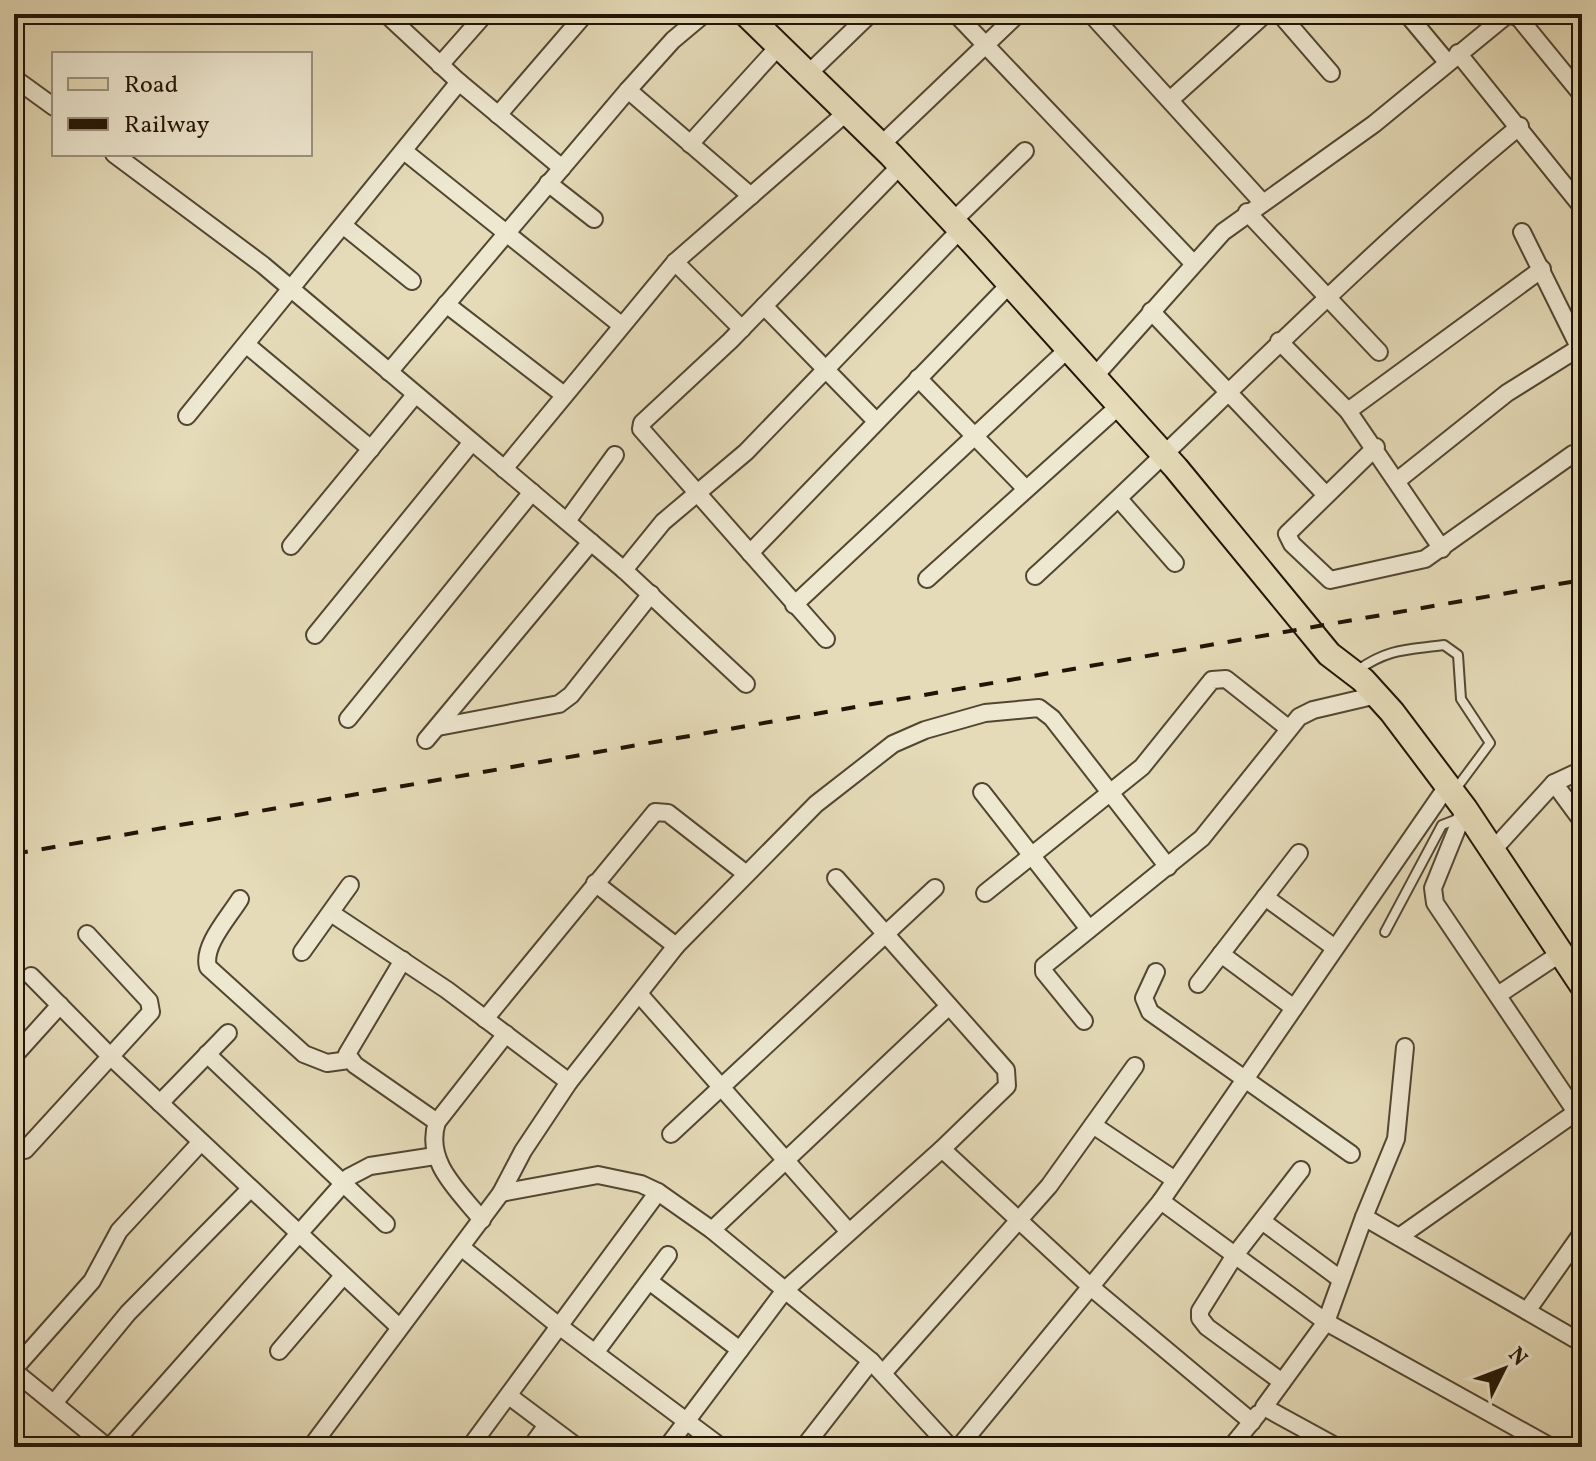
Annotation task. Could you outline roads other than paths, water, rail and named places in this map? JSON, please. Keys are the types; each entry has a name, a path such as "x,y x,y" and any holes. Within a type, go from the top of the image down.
{"main road":[{"path":"746,14 881,145 957,225 1165,457 1329,654 1377,695 1457,801 1582,985"}],"street":[{"path":"386,14 459,82 562,168"},
{"path":"440,65 485,14"},
{"path":"498,115 585,14"},
{"path":"389,372 628,90 673,40 704,14"},
{"path":"808,74 870,14"},
{"path":"956,14 1193,263"},
{"path":"881,145 1018,14"},
{"path":"1091,14 1262,202"},
{"path":"1170,100 1265,14"},
{"path":"1280,14 1331,73"},
{"path":"1407,14 1520,126 1582,207"},
{"path":"1094,377 1193,263 1247,212 1374,124 1504,15 1519,18 1582,95"},
{"path":"690,144 779,46"},
{"path":"14,78 52,106"},
{"path":"187,416 293,290 459,82"},
{"path":"628,90 751,196"},
{"path":"504,469 675,262 847,112"},
{"path":"1035,576 1165,457 1228,390 1425,205 1520,126"},
{"path":"404,151 621,325"},
{"path":"624,570 663,522 746,452 1025,151"},
{"path":"117,156 293,290 624,570 746,684"},
{"path":"826,639 645,434 642,423 742,329 901,165"},
{"path":"548,183 594,219"},
{"path":"1247,212 1379,352"},
{"path":"344,226 412,281"},
{"path":"1398,480 1507,393 1581,349 1522,232"},
{"path":"675,262 742,329"},
{"path":"1348,411 1542,269"},
{"path":"750,553 875,420 1010,284"},
{"path":"446,304 564,395"},
{"path":"764,306 875,420"},
{"path":"1151,311 1325,494"},
{"path":"1279,341 1348,411 1376,447 1442,549"},
{"path":"247,345 371,449"},
{"path":"794,605 1068,349"},
{"path":"918,378 1026,489"},
{"path":"291,546 415,395"},
{"path":"927,579 1119,406"},
{"path":"315,635 472,442"},
{"path":"1376,447 1287,534 1292,544 1330,580 1416,562 1442,549 1573,454"},
{"path":"567,521 615,455"},
{"path":"348,719 532,492"},
{"path":"1119,499 1175,563"},
{"path":"426,740 591,542"},
{"path":"438,727 559,704 571,695 651,594"},
{"path":"985,893 1142,767 1217,677 1226,679 1288,728"},
{"path":"1084,1021 1044,972 1044,966 1202,838 1288,728 1313,710 1377,695"},
{"path":"311,1447 482,1220 569,1082 676,946 816,804 893,744 925,730 985,713 1039,708 1052,718 1168,867"},
{"path":"1492,851 1554,783 1582,770"},
{"path":"1554,783 1582,821"},
{"path":"982,792 1089,929"},
{"path":"959,1447 1161,1201 1335,948 1457,801"},
{"path":"1399,1237 1579,1110 1432,896 1457,801"},
{"path":"485,1019 648,817 661,810 745,873"},
{"path":"1198,984 1299,853"},
{"path":"667,1447 785,1290 942,1149 1001,1092 1009,1078 1006,1070 836,878"},
{"path":"595,883 676,946"},
{"path":"302,952 350,885"},
{"path":"671,1134 935,888"},
{"path":"1265,897 1335,948"},
{"path":"240,899 209,949 206,959 208,967 304,1054 327,1063 349,1060 437,1122"},
{"path":"331,913 403,960 569,1082"},
{"path":"25,1150 147,1018 152,1006 87,934"},
{"path":"1498,995 1561,953"},
{"path":"1221,954 1294,1008"},
{"path":"349,1060 349,1047 403,960"},
{"path":"1156,972 1144,998 1150,1012 1351,1154"},
{"path":"31,976 111,1057 399,1327"},
{"path":"640,995 849,1232"},
{"path":"14,1056 60,1005"},
{"path":"712,1230 949,1006"},
{"path":"160,1103 228,1033"},
{"path":"482,1220 435,1156 434,1133 437,1122 506,1034"},
{"path":"1231,1447 1326,1322 1339,1278 1396,1139 1405,1047"},
{"path":"207,1054 386,1224"},
{"path":"804,1447 1020,1219 1135,1066"},
{"path":"1093,1125 1175,1180"},
{"path":"201,1142 119,1231 92,1281 14,1370 109,1447 342,1185 370,1166 435,1156"},
{"path":"942,1149 1092,1288 1252,1422"},
{"path":"1282,1382 1215,1334 1200,1318 1200,1311 1235,1255 1301,1170"},
{"path":"501,1193 598,1175 628,1180 658,1192 712,1230 878,1367 950,1447"},
{"path":"54,1403 128,1313 250,1189"},
{"path":"470,1447 658,1192"},
{"path":"1161,1201 1326,1322 1551,1447"},
{"path":"1364,1217 1582,1343"},
{"path":"1262,1221 1339,1278"},
{"path":"1527,1311 1582,1233"},
{"path":"461,1247 559,1326 721,1447"},
{"path":"595,1353 668,1255"},
{"path":"279,1351 343,1276"},
{"path":"649,1281 740,1350"},
{"path":"509,1396 577,1447"},
{"path":"1264,1407 1337,1447"},
{"path":"531,1447 547,1425"}],"lane":[{"path":"1354,673 1380,655 1444,645 1458,655 1461,699 1490,743 1385,932"}],"railway":[{"path":"14,854 1582,580"}]}
